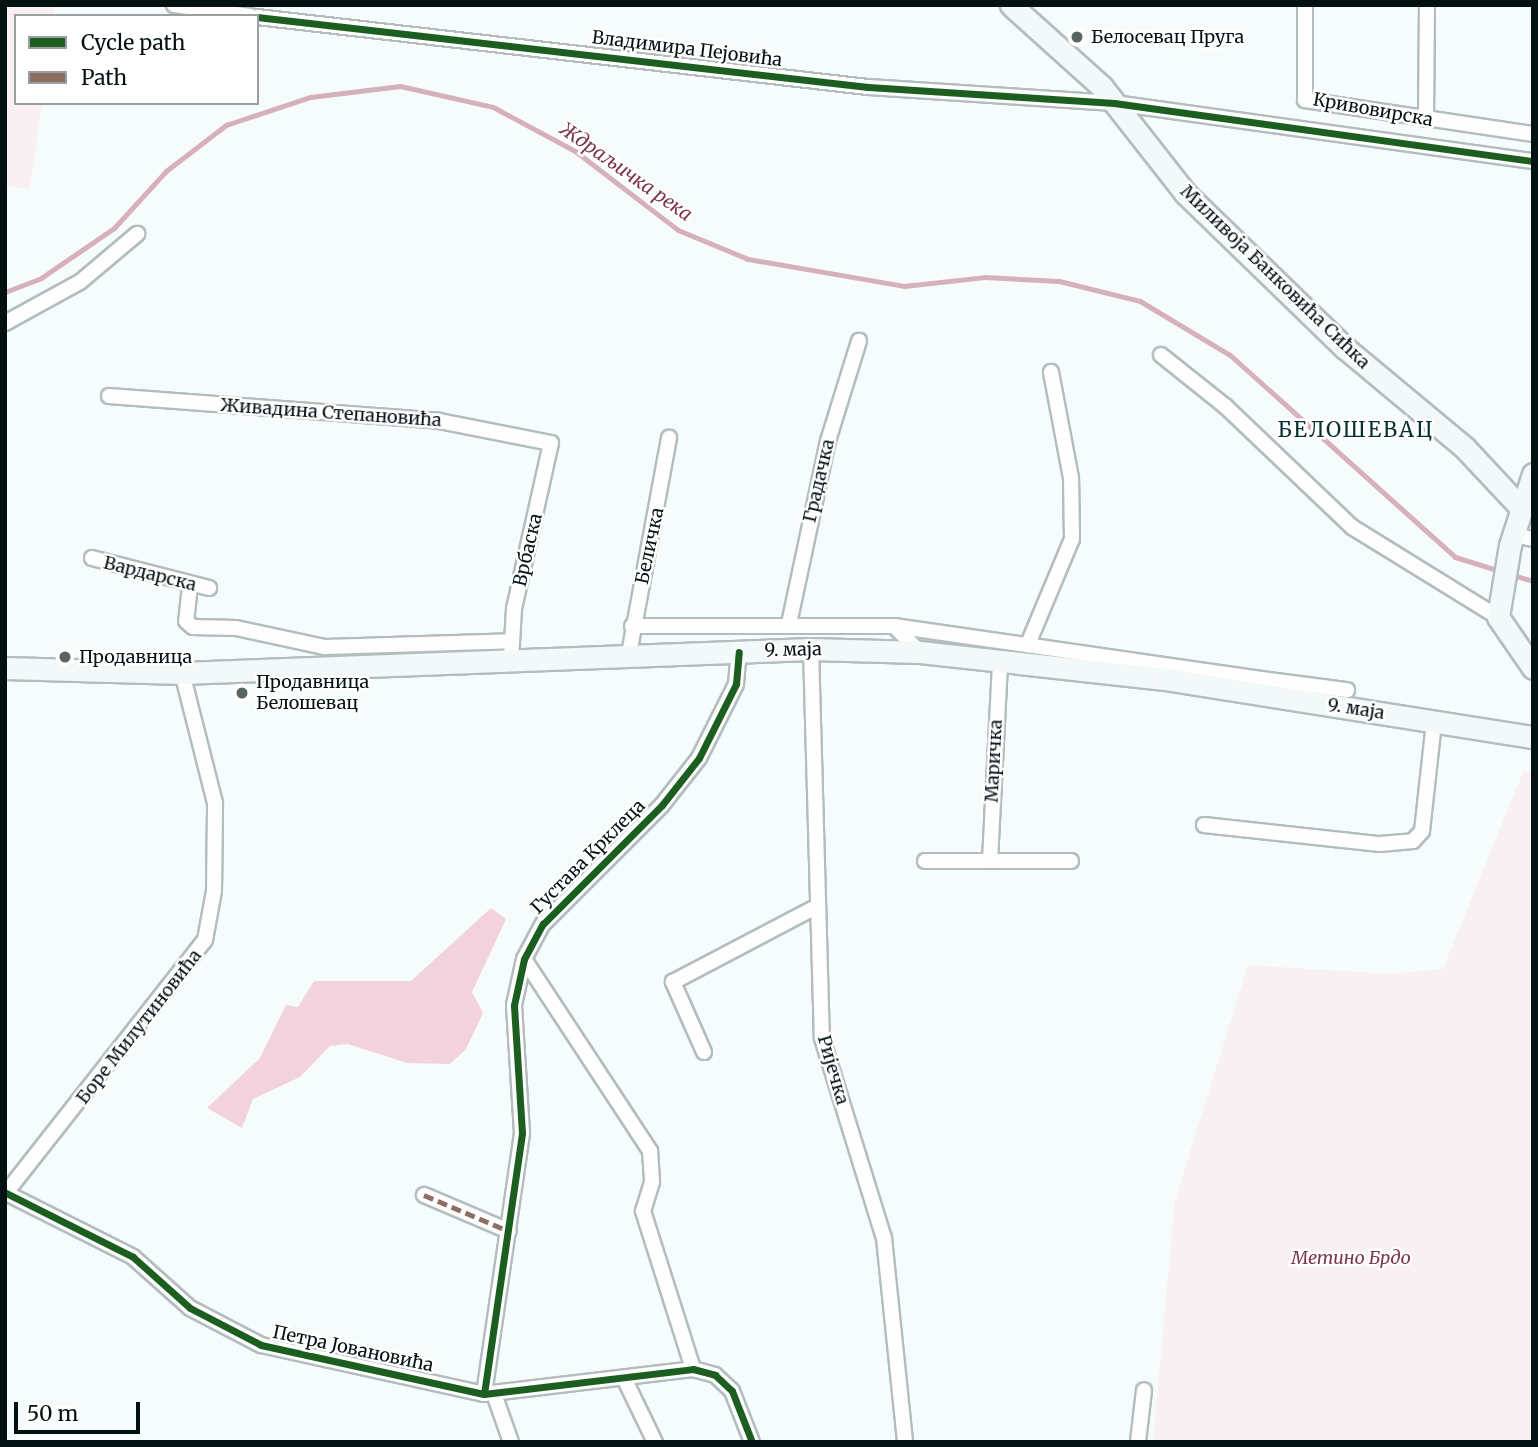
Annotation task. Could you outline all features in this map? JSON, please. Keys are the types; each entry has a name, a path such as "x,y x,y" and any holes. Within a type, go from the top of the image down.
{"main road":[{"name":"Миливоја Банковића Сићка","path":"1011,5 1114,103 1186,194 1345,348 1488,473 1521,508"},
{"path":"1488,473 1516,477 1533,467"},
{"path":"1533,474 1521,508 1518,540 1501,586 1498,617 1533,668"},
{"name":"9. маја","path":"5,668 182,673 511,650 629,654 811,649 920,652 1269,694 1533,737"}],"street":[{"path":"174,5 236,14"},
{"name":"Кривовирска","path":"1305,5 1304,100 1533,134"},
{"path":"1426,119 1427,5"},
{"name":"Владимира Пејовића","path":"259,17 868,86 1114,103 1533,161"},
{"path":"5,323 80,282 137,234"},
{"name":"Градачка","path":"789,624 828,442 859,341"},
{"path":"1161,355 1225,406 1352,527 1498,617"},
{"path":"1028,644 1072,539 1071,478 1051,372"},
{"name":"Живадина Степановића","path":"108,396 439,421 551,443"},
{"name":"Беличка","path":"629,654 632,626 669,438"},
{"name":"Врбаска","path":"511,650 551,443"},
{"name":"Вардарска","path":"92,558 209,589"},
{"path":"190,585 186,621 193,627 236,628 325,647 511,650"},
{"path":"632,626 894,626 1347,690"},
{"path":"894,626 920,652"},
{"name":"Ријечка","path":"811,649 816,907 822,1038 884,1238 905,1442"},
{"name":"Густава Крклеца","path":"489,1394 523,1110 514,1005 524,959 543,924 662,805 699,758 736,684 739,652"},
{"name":"Маричка","path":"990,861 1000,661"},
{"name":"Боре Милутиновића","path":"6,1193 11,1175 192,962 210,927 215,803 182,673"},
{"path":"1254,678 1269,694"},
{"path":"1204,825 1380,844 1413,841 1422,831 1434,722"},
{"path":"925,861 1071,861"},
{"path":"704,1052 673,982 816,907"},
{"path":"524,959 650,1151 652,1182 643,1211 693,1369 715,1375 732,1391 752,1442"},
{"name":"Петра Јовановића","path":"6,1193 133,1257 190,1308 231,1333 284,1352 489,1394 693,1369"},
{"path":"424,1195 509,1231"},
{"path":"624,1378 655,1442"},
{"path":"1138,1442 1144,1390"},
{"path":"489,1394 511,1442"}],"green space":[{"path":"5,5 55,5 54,14 14,14 14,105 42,105 30,189 5,186"},
{"name":"Метино Брдо","path":"1523,772 1533,773 1533,1442 1153,1442 1175,1201 1248,965 1391,974 1443,969"}],"shaded area":[{"path":"491,908 506,919 472,992 483,1013 466,1049 450,1064 407,1063 348,1044 330,1046 300,1077 253,1099 242,1128 207,1108 260,1058 286,1005 298,1007 314,981 411,981"}],"waterway":[{"name":"Ждраљичка река","path":"5,292 41,278 114,228 166,171 226,125 310,97 400,86 493,107 575,151 678,230 748,259 904,286 985,277 1059,281 1140,301 1230,355 1455,557 1500,571"},
{"name":"Ждраљичка река","path":"1509,574 1533,581"}],"marked path":[{"path":"424,1195 509,1231"}],"cycle path":[{"path":"259,17 868,87 1114,103 1533,161"},
{"path":"484,1394 522,1133 514,1005 524,959 543,924 662,805 699,758 736,684 739,652"},
{"path":"6,1193 133,1257 190,1308 261,1345 484,1394 693,1369 715,1375 732,1391 752,1442"}],"place":[{"name":"Белосевац Пруга","path":"1077,37"},
{"name":"Продавница","path":"65,657"},
{"name":"Продавница Белошевац","path":"242,693"}],"district":[{"name":"БЕЛОШЕВАЦ","path":"1356,430"}]}
